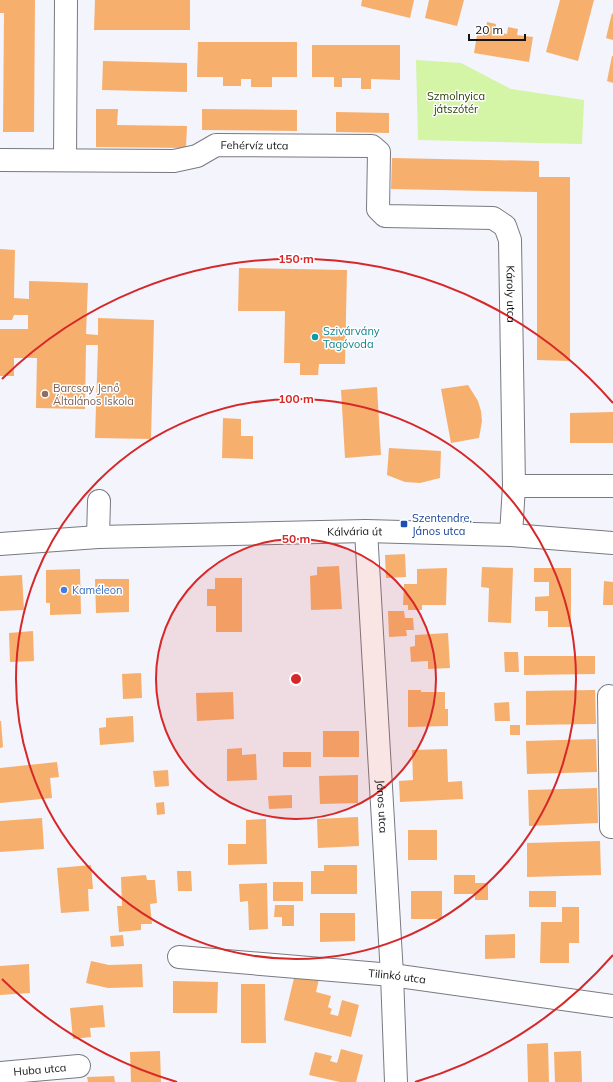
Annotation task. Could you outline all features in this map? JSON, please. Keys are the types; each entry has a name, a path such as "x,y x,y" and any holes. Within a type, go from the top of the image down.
{"street":[{"path":"65,159 66,0"},
{"name":"Fehérvíz utca","path":"0,160 174,160 197,156 216,144 372,146 379,152 378,208 385,216"},
{"name":"Károly utca","path":"385,216 493,218 505,226 510,240 514,486 511,535"},
{"path":"514,486 613,486"},
{"path":"98,537 99,501"},
{"name":"Kálvária út","path":"0,544 98,537 366,531 511,535 613,543"},
{"name":"János utca","path":"366,531 392,975 396,1082"},
{"path":"609,696 613,827"},
{"name":"Tilinkó utca","path":"179,957 392,975 613,1006"},
{"name":"Huba utca","path":"0,1073 79,1066"}],"green space":[{"name":"Szmolnyica játszótér","path":"416,60 461,63 511,89 584,100 582,144 418,140"}],"building":[{"path":"0,0 35,0 34,132 3,132 4,13 0,13"},
{"path":"95,0 190,0 190,30 94,30"},
{"path":"362,0 414,0 410,18 361,6"},
{"path":"429,0 464,0 457,26 425,18"},
{"path":"560,0 594,0 578,61 546,52"},
{"path":"612,13 613,14 613,40 606,38"},
{"path":"487,22 496,24 495,32 507,34 508,27 518,29 517,35 533,37 529,62 474,53 478,29 486,30"},
{"path":"198,42 297,42 297,77 272,77 272,87 251,87 251,79 241,79 241,86 223,86 223,77 197,77"},
{"path":"312,45 400,45 400,80 371,79 371,89 361,89 361,78 342,78 342,87 334,87 334,77 312,77"},
{"path":"613,56 613,83 607,81"},
{"path":"103,61 187,63 187,92 102,90"},
{"path":"96,109 118,109 117,125 187,126 186,148 96,147"},
{"path":"202,109 297,110 297,131 202,130"},
{"path":"336,112 389,113 389,133 336,132"},
{"path":"392,158 539,161 539,177 570,177 570,361 537,360 537,192 391,189"},
{"path":"0,249 15,250 14,298 29,299 29,281 88,283 86,334 98,335 98,318 154,320 151,439 95,438 98,345 86,345 85,409 36,408 37,358 14,358 14,376 0,376 0,329 28,329 28,315 14,315 12,320 0,320"},
{"name":"Szivárvány Tagóvoda","path":"239,268 347,270 345,364 319,364 318,375 300,375 300,363 284,363 285,311 238,311"},
{"path":"468,385 478,401 481,411 482,421 479,438 451,443 441,389"},
{"path":"377,387 381,455 345,458 341,390"},
{"path":"613,412 613,443 570,443 570,413"},
{"path":"223,418 241,419 241,436 253,436 253,459 222,458"},
{"path":"389,448 441,451 440,478 420,483 405,482 387,475"},
{"path":"405,554 406,577 386,578 385,555"},
{"path":"339,566 342,609 311,610 310,576 317,575 317,567"},
{"path":"482,567 513,568 511,623 488,622 489,588 481,587"},
{"path":"447,568 446,605 422,605 422,610 408,610 408,605 403,605 404,584 417,584 417,569"},
{"path":"534,568 571,568 571,627 548,627 548,611 535,611 535,597 549,596 549,582 534,582"},
{"path":"80,569 81,614 50,615 50,603 46,603 46,570"},
{"path":"22,575 24,610 0,611 0,576"},
{"path":"215,578 242,578 242,632 216,632 216,606 207,606 207,589 215,589"},
{"path":"95,579 129,579 129,612 96,613"},
{"path":"604,581 613,582 613,605 603,605"},
{"path":"388,611 404,611 405,618 413,618 414,630 406,630 407,636 389,637"},
{"path":"33,631 34,661 10,662 9,633"},
{"path":"448,633 450,668 428,669 428,661 411,662 410,647 415,646 415,635"},
{"path":"504,652 518,652 519,672 505,672"},
{"path":"524,656 595,656 595,674 524,675"},
{"path":"141,673 142,698 123,699 122,674"},
{"path":"408,690 421,690 421,692 445,692 445,709 448,709 448,726 408,727"},
{"path":"595,690 596,724 526,725 526,691"},
{"path":"233,692 234,719 197,721 196,693"},
{"path":"509,702 510,721 495,721 494,703"},
{"path":"133,716 134,742 100,745 99,728 106,727 106,718"},
{"path":"0,721 3,747 0,748"},
{"path":"510,725 520,725 520,735 510,735"},
{"path":"323,731 359,731 359,757 323,757"},
{"path":"596,739 597,772 527,774 526,741"},
{"path":"242,748 242,755 256,754 257,780 227,781 227,749"},
{"path":"447,749 448,782 462,781 463,799 400,802 399,781 413,780 412,750"},
{"path":"283,752 311,752 311,767 283,767"},
{"path":"57,762 59,777 50,778 52,798 0,803 0,768"},
{"path":"168,770 169,786 155,787 153,771"},
{"path":"358,775 358,803 320,804 319,776"},
{"path":"597,788 598,823 529,826 528,790"},
{"path":"292,795 292,808 269,809 268,796"},
{"path":"164,802 165,814 157,815 156,803"},
{"path":"358,817 359,846 318,848 317,819"},
{"path":"42,818 44,849 0,852 0,821"},
{"path":"266,819 267,864 228,865 228,844 246,844 246,820"},
{"path":"408,830 437,830 437,860 408,860"},
{"path":"600,841 601,875 527,877 527,843"},
{"path":"91,865 93,889 88,889 89,911 61,913 57,868"},
{"path":"324,865 357,865 357,894 311,894 311,871 324,871"},
{"path":"177,871 191,871 192,891 178,891"},
{"path":"146,875 147,880 155,880 157,903 150,904 152,924 141,924 141,930 119,932 117,906 122,906 121,877"},
{"path":"454,875 475,875 475,883 488,883 488,900 475,900 475,894 454,894"},
{"path":"273,882 303,882 303,901 273,901"},
{"path":"267,883 268,929 249,930 248,901 240,902 239,884"},
{"path":"411,891 442,891 442,919 411,919"},
{"path":"529,891 556,891 556,907 529,907"},
{"path":"275,905 294,905 294,926 282,926 282,917 274,917"},
{"path":"562,907 579,907 579,943 569,943 569,963 540,963 541,922 562,922"},
{"path":"320,913 355,913 355,941 320,942"},
{"path":"515,934 515,958 485,959 485,935"},
{"path":"123,935 124,946 111,947 110,936"},
{"path":"91,961 109,965 142,964 143,987 108,988 86,983"},
{"path":"29,964 30,993 0,995 0,966"},
{"path":"294,978 319,979 316,992 331,996 328,1007 332,1009 330,1014 338,1016 342,1000 359,1005 351,1037 284,1020"},
{"path":"173,981 218,982 217,1013 173,1013"},
{"path":"241,984 265,984 266,1043 241,1043"},
{"path":"103,1005 105,1027 90,1028 91,1037 73,1039 70,1008"},
{"path":"548,1043 549,1082 528,1082 527,1044"},
{"path":"341,1049 363,1055 356,1082 340,1082 309,1075 315,1052 332,1056 330,1061 337,1063"},
{"path":"160,1051 161,1082 131,1082 130,1052"},
{"path":"581,1051 582,1082 555,1082 554,1052"},
{"path":"114,1076 115,1082 88,1082 87,1077"}],"place":[{"name":"Szivárvány Tagóvoda","path":"315,337"},
{"name":"Barcsay Jenő Általános Iskola","path":"45,394"},
{"name":"Szentendre, János utca","path":"404,524"},
{"name":"Kaméleon","path":"64,590"}]}
